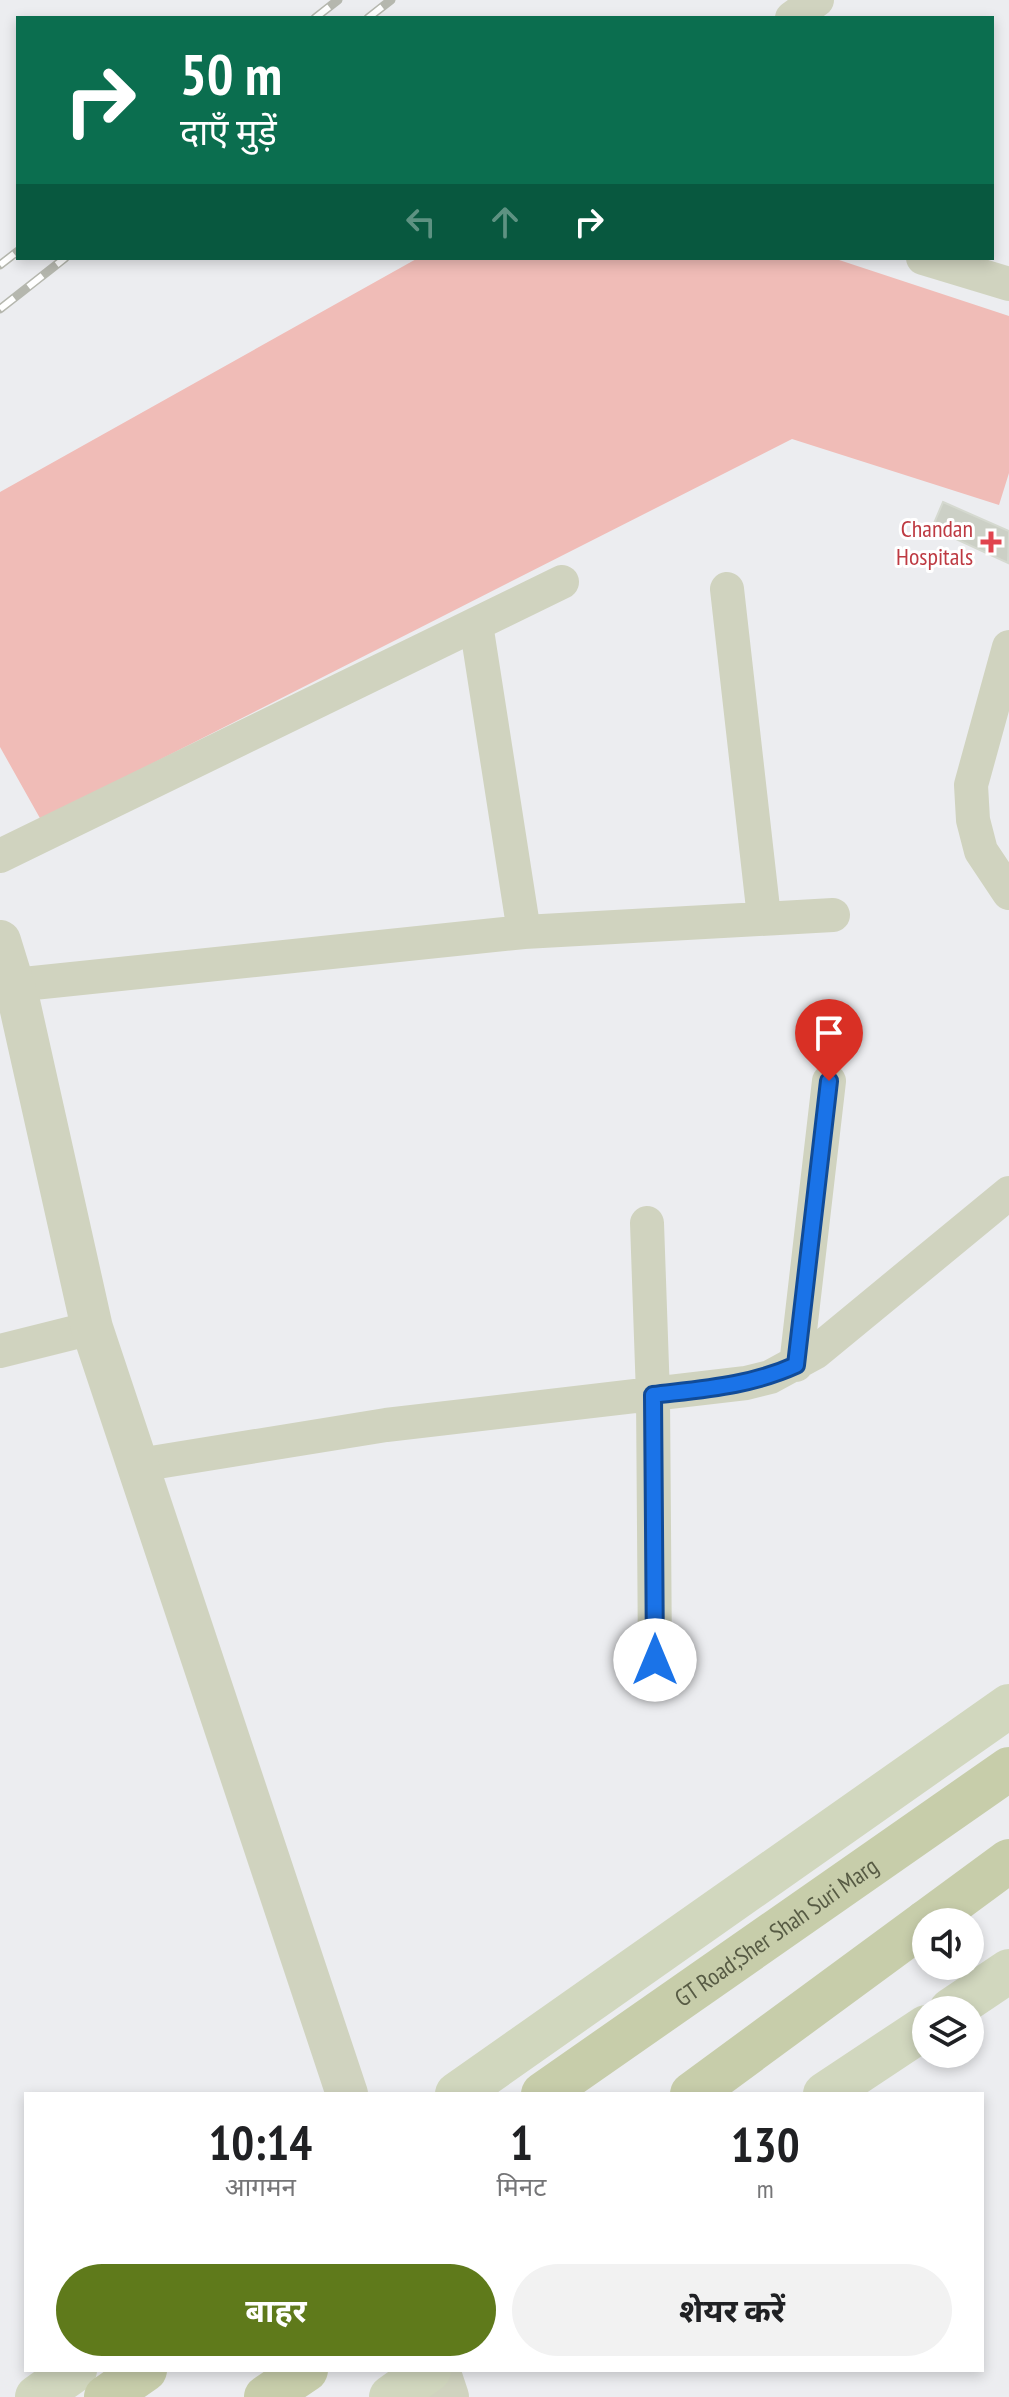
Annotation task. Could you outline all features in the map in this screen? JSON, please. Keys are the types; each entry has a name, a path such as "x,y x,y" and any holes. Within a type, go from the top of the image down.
{"main road":[{"path":"460,2092 1009,1706"},
{"name":"GT Road;Sher Shah Suri Marg","path":"546,2092 1009,1769"},
{"path":"945,1908 1009,1861"},
{"path":"695,2092 912,1932"},
{"path":"972,1996 1009,1971"},
{"path":"828,2092 912,2036"},
{"path":"37,2397 72,2372"},
{"path":"106,2397 142,2372"},
{"path":"266,2397 303,2372"},
{"path":"391,2397 426,2372"}],"street":[{"path":"795,16 817,0"},
{"path":"930,260 1009,284"},
{"path":"0,856 562,582"},
{"path":"727,589 764,917"},
{"path":"476,624 524,932"},
{"path":"1009,647 1003,687 971,785 973,820 981,851 1009,893"},
{"path":"11,1001 524,932 833,915"},
{"path":"0,941 11,1001 92,1328 346,2092"},
{"path":"796,1365 829,1081"},
{"path":"139,1465 386,1425 653,1395 770,1377 816,1352 1009,1193"},
{"path":"647,1223 653,1395 655,1660"},
{"path":"0,1351 92,1328"},
{"path":"440,2372 448,2397"}],"shaded area":[{"path":"414,260 839,260 1009,316 1009,473 999,505 792,439 41,820 0,747 0,492"}],"building":[{"path":"943,502 1009,531 1008,563 932,528"}],"railway":[{"path":"318,16 338,0"},
{"path":"371,16 391,0"},
{"path":"0,265 16,253"},
{"path":"0,309 62,260"}],"place":[{"name":"Chandan Hospitals","path":"991,542"}],"route":[{"path":"655,1660 653,1395 746,1383 770,1377 796,1365 829,1081"}]}
